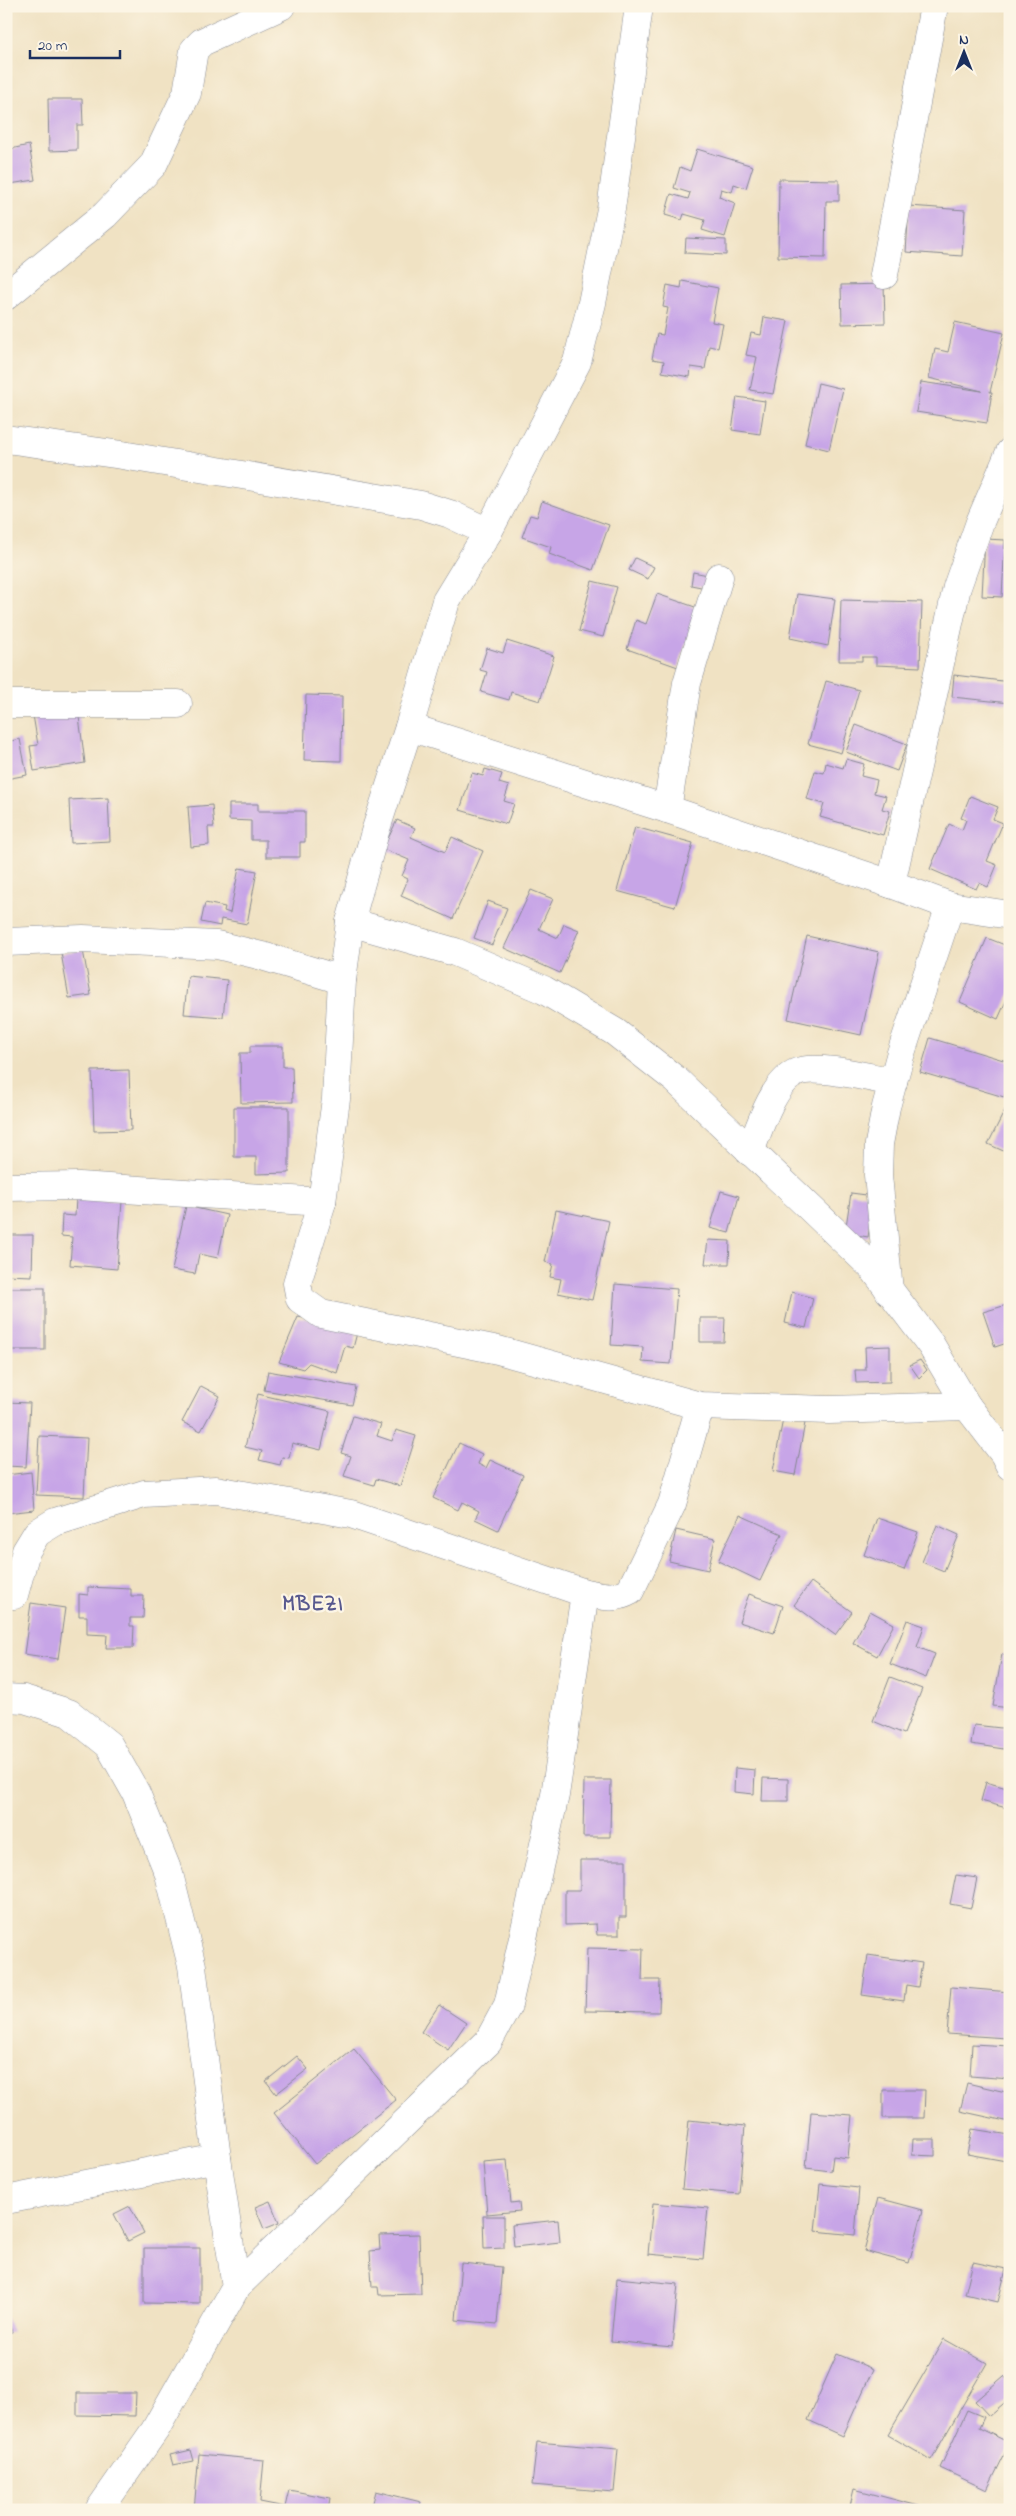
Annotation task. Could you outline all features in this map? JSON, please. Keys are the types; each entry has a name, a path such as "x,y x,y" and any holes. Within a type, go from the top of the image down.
{"street":[{"path":"6,296 105,215 153,166 187,93 194,50 202,42 281,6"},
{"path":"639,6 611,209 592,303 577,362 488,532 446,602 409,727 374,832 350,922 342,980 336,1099 322,1202 297,1283 300,1299 321,1314 498,1350 700,1406 829,1410 968,1406"},
{"path":"884,275 934,6"},
{"path":"6,439 122,455 420,505 450,514 488,532"},
{"path":"891,884 958,587 980,522 1010,452"},
{"path":"667,809 687,683 719,577"},
{"path":"6,704 178,704"},
{"path":"409,727 667,809 891,884 950,906 1010,916"},
{"path":"889,1291 878,1175 879,1144 893,1082 950,906"},
{"path":"350,922 455,952 544,990 615,1032 676,1080 872,1267 931,1345 968,1406 1004,1454 1010,1466"},
{"path":"6,942 83,939 217,945 262,956 342,980"},
{"path":"750,1152 762,1120 777,1091 795,1072 816,1069 893,1082"},
{"path":"6,1186 79,1186 322,1202"},
{"path":"14,1595 26,1551 37,1533 55,1522 144,1494 216,1490 352,1514 585,1593 611,1598 630,1590 672,1504 700,1406"},
{"path":"99,2510 155,2430 236,2287 488,2042 498,2027 508,2006 555,1795 585,1593"},
{"path":"6,1698 24,1699 69,1713 109,1745 136,1793 169,1874 192,1966 236,2287"},
{"path":"6,2200 217,2158"}],"building":[{"path":"48,99 82,99 83,125 77,125 77,150 49,151"},
{"path":"29,145 35,180 10,184 6,150"},
{"path":"697,149 753,166 746,188 734,184 732,192 721,189 719,197 735,203 725,237 702,230 705,220 684,214 682,220 665,215 671,194 688,199 690,193 674,188 680,167 690,171"},
{"path":"779,179 839,180 839,201 826,201 825,258 778,257"},
{"path":"909,206 965,210 962,256 906,252"},
{"path":"686,238 726,240 726,255 685,253"},
{"path":"682,281 718,288 712,322 723,324 718,348 709,346 705,369 691,367 690,377 662,372 664,361 652,359 657,334 663,335 668,308 663,307 667,285 681,288"},
{"path":"884,284 885,323 842,324 841,285"},
{"path":"764,317 788,321 773,394 750,390 757,357 746,355 751,333 761,335"},
{"path":"955,322 1004,333 990,392 992,392 987,423 916,412 921,382 982,391 929,378 935,349 948,352"},
{"path":"818,383 843,389 829,450 805,444"},
{"path":"737,397 765,401 760,434 732,430"},
{"path":"542,501 609,525 593,570 549,554 551,547 522,537 530,515 537,517"},
{"path":"985,539 1005,540 1002,597 982,596"},
{"path":"635,558 654,567 648,579 629,570"},
{"path":"693,572 708,575 706,588 691,585"},
{"path":"592,581 617,587 603,637 579,631"},
{"path":"657,594 698,608 678,667 627,649 636,620 646,624"},
{"path":"797,594 835,599 828,646 790,638"},
{"path":"841,600 922,602 920,667 876,665 876,657 862,657 862,661 839,661"},
{"path":"507,641 554,656 540,701 511,692 509,700 481,692 487,672 480,670 487,648 503,653"},
{"path":"954,675 1010,682 1010,703 952,697"},
{"path":"826,681 859,690 841,753 808,744"},
{"path":"306,695 342,696 341,761 304,760"},
{"path":"78,709 85,763 34,771 30,746 38,745 33,715"},
{"path":"856,725 907,744 897,771 846,752"},
{"path":"20,739 27,775 6,779 6,742"},
{"path":"846,759 864,764 861,776 877,780 874,793 886,796 882,809 890,811 883,835 820,817 824,804 807,799 815,771 824,773 826,763 843,768"},
{"path":"485,769 502,774 499,783 509,786 504,801 514,804 507,824 460,810 472,773 483,776"},
{"path":"970,796 998,807 993,819 1003,823 987,861 997,865 988,887 979,883 976,889 930,869 949,824 962,830 966,820 961,818"},
{"path":"108,798 110,841 71,843 69,800"},
{"path":"229,804 258,804 258,811 305,811 305,842 300,842 300,857 266,857 266,840 251,840 251,821 229,820"},
{"path":"212,805 214,827 208,827 209,845 191,847 188,807"},
{"path":"397,820 415,828 411,837 445,852 452,837 483,851 453,919 401,896 408,879 402,876 409,860 383,849"},
{"path":"635,827 693,843 675,907 617,891"},
{"path":"239,868 257,871 247,924 221,919 220,926 201,922 205,903 225,907 224,911 230,913"},
{"path":"531,890 553,899 539,929 558,938 564,924 579,930 560,973 504,948"},
{"path":"488,901 507,908 492,945 474,938"},
{"path":"807,936 879,952 861,1035 788,1019"},
{"path":"987,938 1010,947 1010,992 998,1019 960,1002"},
{"path":"83,950 91,995 69,998 61,953"},
{"path":"188,976 227,980 223,1017 184,1014"},
{"path":"930,1038 1010,1062 1010,1078 1004,1097 920,1072"},
{"path":"250,1046 283,1046 283,1067 292,1067 293,1102 241,1103 240,1053 250,1053"},
{"path":"129,1070 131,1130 94,1131 92,1071"},
{"path":"1010,1100 1010,1154 988,1144"},
{"path":"234,1107 289,1107 289,1173 256,1174 256,1157 234,1157"},
{"path":"721,1191 739,1196 729,1233 710,1228"},
{"path":"851,1193 874,1196 868,1237 845,1233"},
{"path":"76,1198 122,1201 117,1269 70,1265 72,1237 61,1236 62,1215 75,1216"},
{"path":"186,1206 227,1215 218,1258 199,1254 195,1274 172,1270"},
{"path":"556,1210 609,1221 592,1300 558,1293 561,1279 550,1277 553,1264 545,1262"},
{"path":"6,1235 33,1235 32,1276 6,1275"},
{"path":"708,1240 730,1241 729,1264 705,1264"},
{"path":"615,1284 677,1289 671,1364 642,1362 643,1347 611,1345"},
{"path":"6,1288 45,1288 45,1350 6,1350"},
{"path":"792,1292 813,1298 806,1328 785,1323"},
{"path":"1010,1304 1010,1342 995,1347 983,1312"},
{"path":"298,1317 358,1329 353,1348 345,1346 337,1373 309,1363 303,1369 279,1362"},
{"path":"700,1318 725,1318 724,1342 700,1342"},
{"path":"890,1346 890,1382 856,1383 855,1370 866,1370 865,1347"},
{"path":"920,1360 927,1370 919,1378 910,1365"},
{"path":"268,1371 356,1387 352,1405 264,1390"},
{"path":"201,1386 220,1396 201,1431 182,1422"},
{"path":"258,1394 330,1411 321,1450 292,1443 289,1458 282,1457 280,1465 259,1460 262,1451 245,1447"},
{"path":"6,1402 30,1403 26,1467 6,1466"},
{"path":"353,1416 381,1424 377,1436 392,1441 396,1430 416,1436 400,1486 376,1479 374,1485 344,1476 351,1456 341,1453"},
{"path":"783,1419 805,1423 795,1475 773,1471"},
{"path":"39,1436 87,1438 84,1497 36,1495"},
{"path":"459,1443 482,1454 478,1464 486,1468 490,1460 523,1475 498,1530 475,1519 479,1511 462,1502 458,1510 433,1498"},
{"path":"31,1472 34,1510 6,1513 6,1475"},
{"path":"740,1515 782,1534 760,1581 718,1561"},
{"path":"877,1518 918,1532 904,1570 864,1555"},
{"path":"937,1525 959,1535 944,1571 922,1562"},
{"path":"676,1530 715,1539 708,1570 669,1561"},
{"path":"811,1582 852,1612 835,1635 794,1605"},
{"path":"88,1587 131,1589 131,1596 144,1596 143,1618 130,1618 130,1626 134,1626 133,1648 106,1648 107,1635 87,1634 87,1616 79,1616 79,1594 88,1595"},
{"path":"749,1594 783,1606 774,1633 739,1622"},
{"path":"31,1603 65,1608 58,1659 24,1654"},
{"path":"870,1611 894,1624 877,1656 853,1643"},
{"path":"907,1620 924,1626 917,1647 935,1654 926,1678 890,1664"},
{"path":"1002,1654 1010,1655 1010,1708 993,1706"},
{"path":"890,1677 922,1689 904,1734 873,1721"},
{"path":"974,1725 1010,1729 1010,1750 971,1744"},
{"path":"735,1768 755,1770 754,1794 734,1792"},
{"path":"763,1778 788,1779 788,1801 762,1801"},
{"path":"584,1780 611,1780 610,1837 583,1837"},
{"path":"986,1782 1010,1789 1010,1809 981,1801"},
{"path":"580,1860 626,1860 626,1917 619,1917 619,1935 597,1935 596,1924 565,1925 565,1890 580,1890"},
{"path":"956,1875 977,1878 971,1908 950,1904"},
{"path":"587,1948 643,1949 642,1980 660,1980 659,2012 585,2011"},
{"path":"868,1955 922,1963 918,1987 906,1985 904,2001 862,1995"},
{"path":"951,1987 1010,1992 1006,2038 947,2034"},
{"path":"439,2005 466,2023 448,2050 421,2032"},
{"path":"972,2044 1010,2046 1010,2079 970,2076"},
{"path":"354,2049 396,2100 315,2164 274,2113"},
{"path":"297,2056 308,2069 276,2094 266,2081"},
{"path":"967,2083 1010,2093 1010,2122 960,2111"},
{"path":"883,2090 925,2090 924,2118 883,2118"},
{"path":"811,2112 852,2115 848,2158 833,2156 831,2171 806,2168"},
{"path":"689,2120 745,2126 739,2194 682,2189"},
{"path":"972,2129 1010,2135 1006,2161 967,2154"},
{"path":"913,2139 935,2139 935,2156 912,2155"},
{"path":"507,2160 511,2203 519,2202 520,2211 487,2214 483,2162"},
{"path":"820,2184 859,2188 855,2235 815,2231"},
{"path":"878,2198 923,2210 909,2263 864,2251"},
{"path":"270,2201 279,2223 264,2229 255,2207"},
{"path":"653,2203 708,2208 703,2259 648,2254"},
{"path":"130,2206 144,2233 128,2241 114,2214"},
{"path":"483,2216 504,2216 504,2248 484,2249"},
{"path":"558,2220 560,2242 514,2247 512,2225"},
{"path":"419,2234 421,2294 379,2295 378,2287 372,2287 370,2251 380,2250 379,2235"},
{"path":"144,2248 200,2248 200,2304 144,2303"},
{"path":"973,2262 1006,2269 998,2302 965,2294"},
{"path":"461,2263 502,2267 497,2324 456,2320"},
{"path":"617,2278 678,2284 672,2347 611,2341"},
{"path":"6,2316 12,2332 6,2334"},
{"path":"944,2339 987,2363 931,2460 888,2435"},
{"path":"837,2354 873,2369 843,2436 808,2420"},
{"path":"1004,2376 1010,2383 1010,2398 989,2416 975,2401"},
{"path":"77,2393 136,2393 135,2416 77,2415"},
{"path":"967,2410 984,2417 979,2428 1010,2443 987,2490 940,2468"},
{"path":"537,2442 618,2449 614,2492 532,2485"},
{"path":"191,2450 194,2461 173,2465 170,2455"},
{"path":"199,2454 264,2460 260,2502 285,2507 289,2490 330,2498 328,2510 194,2510"},
{"path":"854,2489 919,2506 918,2510 849,2510"},
{"path":"376,2491 421,2502 419,2510 371,2510"}],"district":[{"name":"MBEZI","path":"313,1603"}]}
